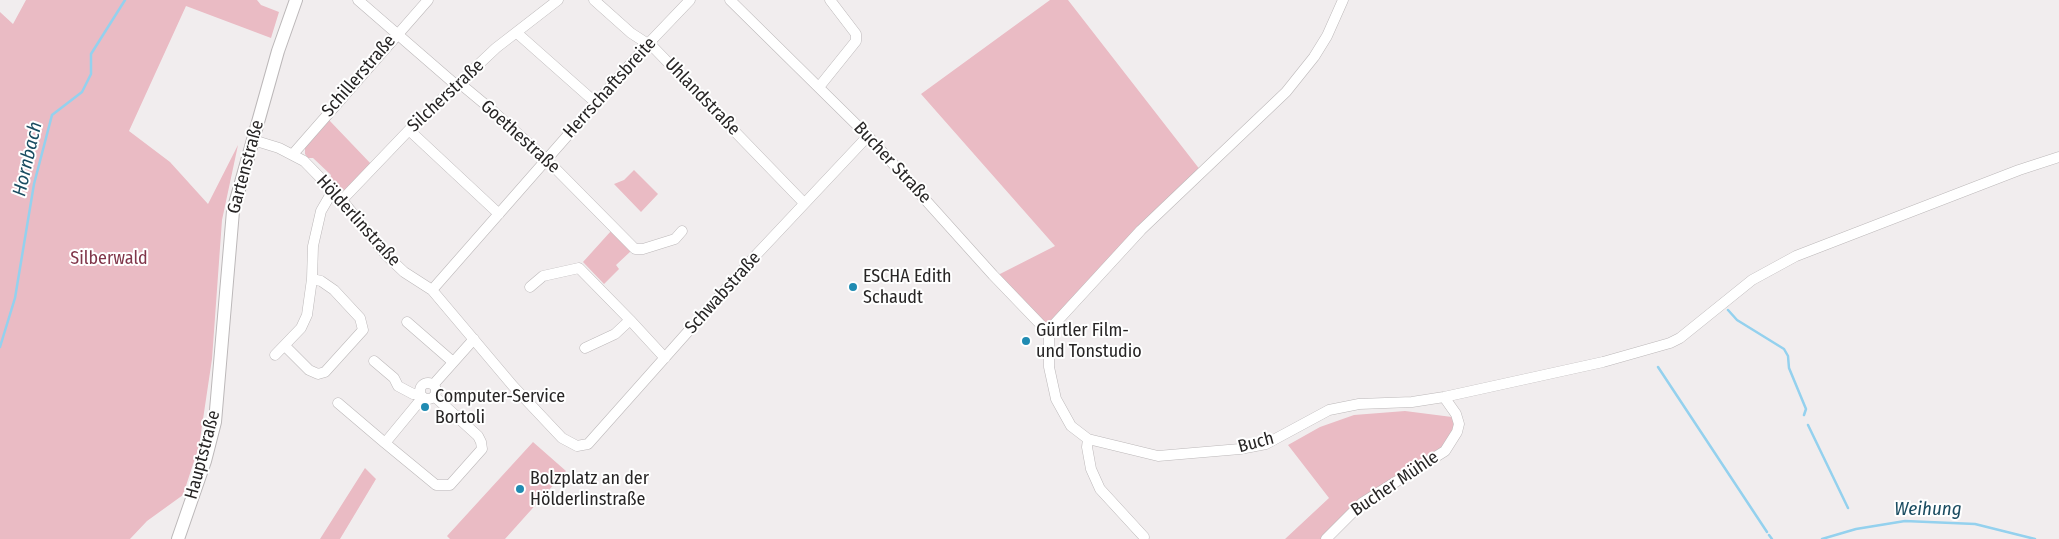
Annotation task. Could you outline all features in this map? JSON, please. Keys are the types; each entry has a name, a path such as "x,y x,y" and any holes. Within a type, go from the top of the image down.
{"main road":[{"name":"Gartenstraße","path":"222,339 233,211 278,51 296,0"},
{"name":"Hauptstraße","path":"178,539 205,461 215,422 222,339"}],"street":[{"name":"Goethestraße","path":"358,0 456,85 463,86 547,160 635,249 643,249 675,239 682,231"},
{"name":"Schillerstraße","path":"293,154 396,34 428,0"},
{"name":"Silcherstraße","path":"342,200 409,130 456,85 496,48 558,0"},
{"name":"Uhlandstraße","path":"594,0 647,45 654,48 804,203"},
{"name":"Herrschaftsbreite","path":"432,290 647,45 690,0"},
{"name":"Bucher Straße","path":"730,0 868,136 993,275 1042,326 1049,330"},
{"path":"819,87 856,41 856,34 830,0"},
{"path":"1049,330 1141,230 1286,92 1328,36 1343,0"},
{"path":"517,33 596,103"},
{"path":"409,130 499,214"},
{"name":"Schwabstraße","path":"578,446 588,444 804,203 868,136"},
{"name":"Hölderlinstraße","path":"253,140 293,154 304,161 332,192 342,200 386,255 404,272 432,290 512,386 562,438 578,446"},
{"path":"1444,397 1603,362 1670,344 1752,280 1796,256 2020,170 2059,157"},
{"path":"274,355 301,328 307,315 312,279 313,246 321,211 332,192"},
{"path":"530,287 543,276 579,268 665,358"},
{"path":"285,346 309,370 318,374 325,372 363,330 360,318 329,286 312,279"},
{"path":"585,348 615,334 630,320"},
{"path":"407,322 453,362"},
{"name":"Buch","path":"1049,330 1049,368 1056,399 1071,426 1088,439 1158,456 1240,449 1266,444 1329,410 1359,404 1418,401 1444,397"},
{"path":"385,443 474,339"},
{"path":"338,403 436,485 450,485 482,449 478,436 427,393 412,394 398,386 394,378 374,361"},
{"name":"Bucher Mühle","path":"1326,539 1362,503 1444,451 1457,432 1459,424 1456,414 1444,397"},
{"path":"1088,439 1091,470 1100,489 1144,538"}],"green space":[{"name":"Silberwald","path":"26,0 257,0 261,5 279,12 271,38 186,6 129,131 170,162 208,204 238,145 222,220 212,359 199,446 183,495 147,521 130,539 0,539 0,12 13,24"},
{"path":"1050,0 1068,0 1201,171 1054,324 1046,325 996,276 1055,246 921,94"},
{"path":"329,120 372,165 345,190 338,189 330,181 331,175 313,158 308,158 305,154 305,147"},
{"path":"634,170 658,194 641,212 614,184 624,180"},
{"path":"611,231 631,251 616,265 619,269 604,284 583,262"},
{"path":"1405,411 1452,417 1456,426 1446,445 1322,539 1285,539 1329,498 1288,445 1320,427 1354,415"},
{"name":"Bolzplatz an der Hölderlinstraße","path":"533,442 566,471 505,539 450,539 447,536"},
{"path":"365,468 376,479 340,539 320,539"}],"waterway":[{"name":"Hornbach","path":"0,347 15,298 34,184 52,115 82,92 91,74 91,54 125,0"},
{"path":"1728,310 1737,320 1784,349 1788,356 1789,368 1806,409 1804,415"},
{"path":"1658,367 1767,532"},
{"path":"1808,425 1848,508"},
{"name":"Weihung","path":"1822,539 1856,529 1905,521 1975,524 2035,539"},
{"path":"1769,535 1772,539"}],"place":[{"name":"ESCHA Edith Schaudt","path":"853,287"},
{"name":"Gürtler Film- und Tonstudio","path":"1026,341"},
{"name":"Computer-Service Bortoli","path":"425,407"},
{"name":"Bolzplatz an der Hölderlinstraße","path":"520,489"}]}
